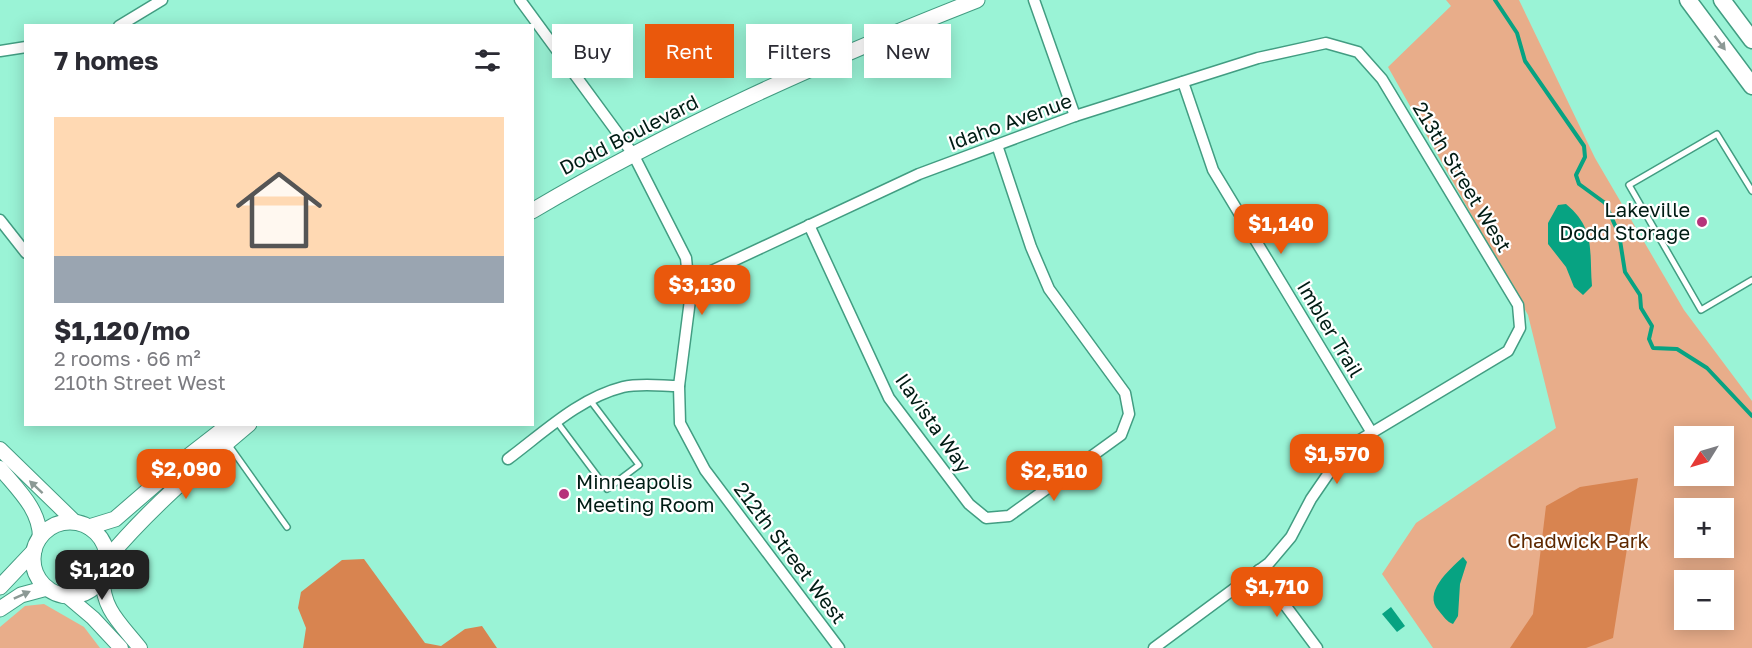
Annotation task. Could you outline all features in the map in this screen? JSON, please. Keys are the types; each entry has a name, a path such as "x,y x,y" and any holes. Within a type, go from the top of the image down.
{"main road":[{"name":"Dodd Boulevard","path":"534,210 633,154 817,65 977,0"},
{"path":"1688,0 1752,86"},
{"path":"1722,0 1752,40"},
{"path":"0,587 54,526 106,523 122,514 181,462 227,426"},
{"path":"107,559 157,505 247,426"},
{"path":"37,544 35,570 47,588 68,596 88,591 103,576 107,559 102,541 82,525"},
{"path":"0,609 21,595 47,588"}],"street":[{"path":"123,24 162,0"},
{"name":"212th Street West","path":"520,0 535,24 633,154 686,258 690,300 679,386 680,423 705,470 839,648"},
{"path":"1034,0 1075,116"},
{"name":"Idaho Avenue","path":"688,282 919,174 1075,116 1258,58 1326,43 1358,52"},
{"path":"0,51 24,47"},
{"name":"213th Street West","path":"1358,52 1382,79 1518,305 1520,328 1508,351 1372,433"},
{"name":"Imbler Trail","path":"1183,82 1213,170 1372,433"},
{"name":"Ilavista Way","path":"809,225 889,398 969,504 986,518 1009,516 1121,435 1129,414 1125,393 1049,289 1031,248 997,145"},
{"path":"0,220 24,250"},
{"path":"508,459 590,400 625,386 679,386"},
{"path":"1154,648 1269,563 1291,537 1311,499 1335,464 1358,441 1372,433"},
{"path":"0,449 82,525"},
{"path":"0,468 32,509 38,522 37,544"},
{"path":"1259,570 1317,648"},
{"path":"103,576 103,595 109,612 140,648"},
{"path":"68,596 93,618 121,648"}],"lane":[{"path":"1752,191 1717,134 1629,185 1701,310 1752,280"},
{"path":"557,422 607,489 639,465 590,400"},
{"path":"227,443 287,527"}],"green space":[{"name":"Chadwick Park","path":"1446,0 1519,0 1595,158 1684,310 1752,401 1752,648 1433,648 1382,574 1416,523 1556,428 1528,315 1388,67 1451,6"},
{"path":"1638,478 1613,638 1586,648 1510,648 1533,614 1546,506 1580,487"},
{"path":"364,559 425,643 441,646 465,629 482,626 497,648 303,648 306,628 298,608 301,592 342,560"},
{"path":"44,604 84,627 100,648 0,648 0,627 25,606"}],"shaded area":[{"path":"1566,204 1582,222 1589,241 1592,286 1583,295 1574,287 1566,267 1548,244 1548,223 1558,205"},
{"path":"1463,557 1467,562 1460,584 1458,616 1453,624 1447,621 1435,604 1435,589"},
{"path":"1391,607 1405,626 1397,632 1382,614"}],"waterway":[{"path":"1495,0 1517,33 1525,61 1584,146 1585,157 1576,175 1579,184 1605,203 1619,234 1625,272 1640,295 1641,308 1652,326 1649,339 1653,348 1677,349 1707,368 1752,416"}],"place":[{"name":"Lakeville Dodd Storage","path":"1702,222"},
{"name":"Minneapolis Meeting Room","path":"564,494"}]}
